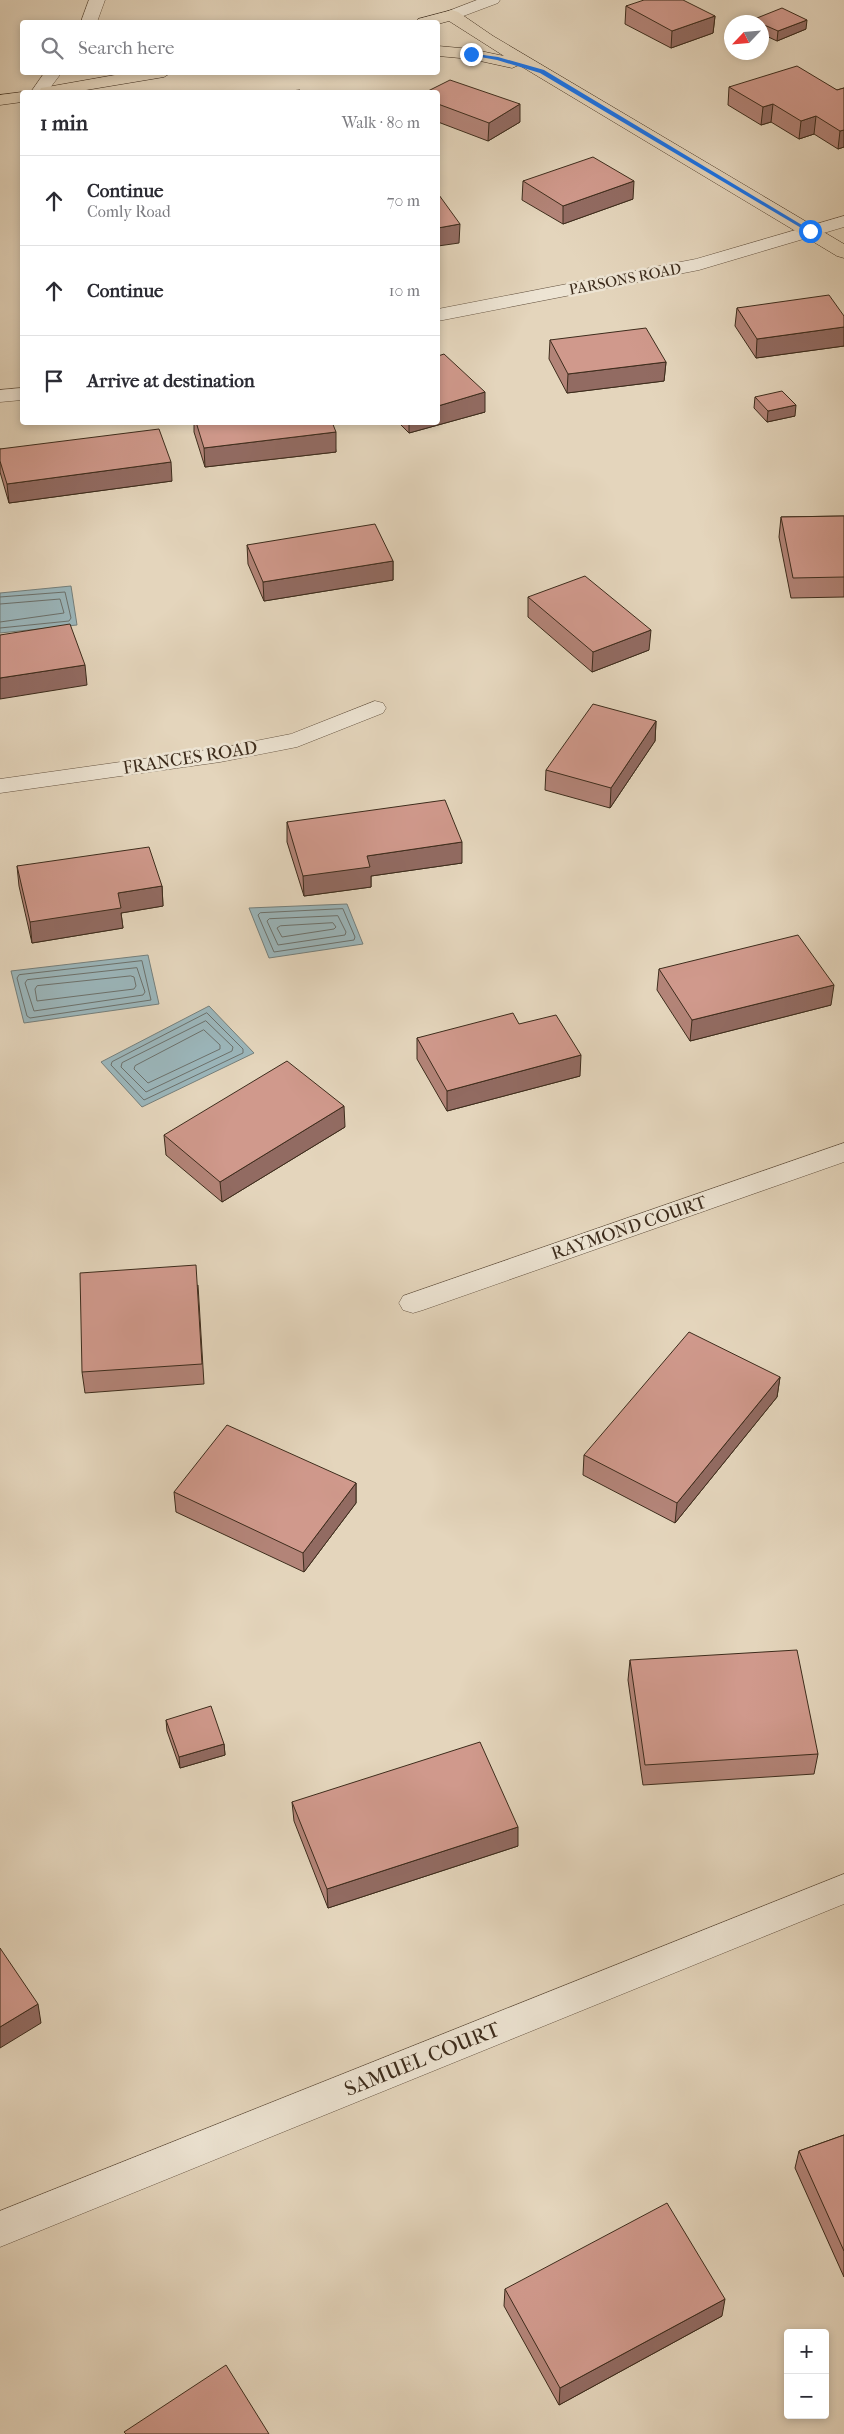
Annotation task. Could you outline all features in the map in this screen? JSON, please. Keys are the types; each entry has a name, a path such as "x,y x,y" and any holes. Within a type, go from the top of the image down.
{"main road":[{"path":"432,20 452,15 487,39 844,252"},
{"path":"440,51 498,58 542,72"},
{"path":"58,90 148,75"},
{"path":"137,77 152,75"},
{"path":"0,100 20,96"}],"street":[{"path":"90,20 97,0"},
{"path":"452,15 492,0"},
{"path":"40,90 52,75"},
{"name":"PARSONS ROAD","path":"440,315 700,264 844,221"},
{"path":"0,396 20,394"},
{"name":"FRANCES ROAD","path":"0,786 220,755 297,740 375,708"},
{"name":"RAYMOND COURT","path":"413,1303 844,1152"},
{"name":"SAMUEL COURT","path":"0,2229 844,1889"}],"water":[{"path":"71,586 77,625 0,633 0,593"},
{"path":"347,904 363,944 269,958 249,908"},
{"path":"148,955 159,1004 24,1023 11,971"},
{"path":"209,1006 254,1053 142,1107 101,1062"}],"building":[{"path":"644,0 683,0 715,16 672,31 626,6"},
{"path":"782,8 807,20 778,31 769,27 769,15 764,15"},
{"path":"797,66 837,90 844,88 844,130 840,131 816,116 801,121 773,104 763,107 729,87"},
{"path":"450,80 520,104 489,123 440,105 440,90 430,90"},
{"path":"593,157 634,181 563,206 523,181"},
{"path":"440,196 460,224 440,228"},
{"path":"829,295 844,316 844,327 757,339 737,308"},
{"path":"646,328 666,362 568,374 550,340"},
{"path":"444,354 485,392 440,405 440,355"},
{"path":"782,391 796,405 768,411 755,397"},
{"path":"197,425 333,425 336,432 204,448"},
{"path":"159,429 171,462 7,484 0,461 0,449"},
{"path":"844,516 844,577 793,578 781,517"},
{"path":"375,524 393,561 263,582 247,545"},
{"path":"585,576 651,630 593,652 528,597"},
{"path":"70,624 85,665 0,678 0,635"},
{"path":"593,704 656,721 611,788 546,770"},
{"path":"445,800 462,842 367,856 370,867 303,876 287,822"},
{"path":"149,847 162,886 118,893 121,908 30,922 17,866"},
{"path":"798,935 834,985 692,1020 659,969"},
{"path":"513,1013 519,1024 556,1015 581,1055 447,1091 417,1038"},
{"path":"287,1061 344,1106 220,1182 164,1135"},
{"path":"196,1265 202,1364 82,1372 80,1273"},
{"path":"689,1332 780,1377 677,1503 584,1455"},
{"path":"227,1425 356,1483 303,1553 174,1492"},
{"path":"797,1650 818,1754 645,1765 630,1660"},
{"path":"211,1706 224,1744 179,1757 166,1720"},
{"path":"480,1742 518,1827 327,1889 292,1802"},
{"path":"0,1948 38,2004 0,2027"},
{"path":"844,2135 844,2251 799,2151"},
{"path":"667,2203 725,2299 560,2388 505,2289"},
{"path":"226,2365 269,2434 126,2434 124,2432"}],"route":[{"path":"471,54 498,58 542,72 810,231"}]}
